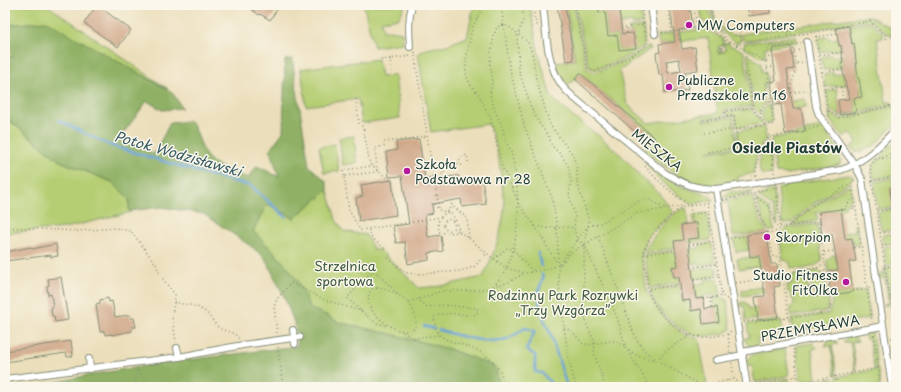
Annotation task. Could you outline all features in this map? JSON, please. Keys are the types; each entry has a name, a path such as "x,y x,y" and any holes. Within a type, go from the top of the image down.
{"street":[{"path":"412,5 408,24 413,49"},
{"name":"MIESZKA","path":"543,5 548,50 553,69 560,83 574,97 666,173 682,183 698,188 716,189 841,170 855,165 882,144 896,129"},
{"path":"652,5 655,34"},
{"path":"806,42 816,106 819,115 855,165 862,178 892,387"},
{"path":"716,189 747,387"},
{"name":"PRZEMYSŁAWA","path":"716,360 792,342 883,326"},
{"path":"5,379 179,357 242,345 296,339 293,330"},
{"path":"177,348 179,357"},
{"path":"89,359 90,369"}],"path":[{"path":"484,5 472,28 466,60 466,75 470,84 479,95 491,119 503,169 518,202 535,226 558,265"},
{"path":"501,5 510,70 525,128 552,198 557,227 559,285 564,328 569,360 576,387"},
{"path":"520,5 524,16 517,42 519,71 531,107 539,123 549,137 552,146 562,156 568,166 571,182 569,195 575,216 574,228 577,240 584,244 617,317 626,348 650,387"},
{"path":"574,5 588,68 594,71 622,61 647,45 641,5"},
{"path":"657,5 657,8 668,6 672,32"},
{"path":"694,5 697,28"},
{"path":"709,5 714,23 724,34 726,39"},
{"path":"736,45 870,21 885,35 887,40"},
{"path":"696,22 766,62"},
{"path":"739,24 742,43"},
{"path":"492,287 506,268 513,249 516,233 518,202 511,153 491,99 490,92 492,82 490,62 493,38 497,27 503,25 508,26 519,33 531,47 536,79 550,125 573,155 577,169 576,182 589,220 584,244 584,309 587,326 595,343 594,352 605,387"},
{"path":"621,28 644,25"},
{"path":"627,27 627,34"},
{"path":"645,36 706,27"},
{"path":"677,31 679,41"},
{"path":"815,32 829,120"},
{"path":"816,37 837,34"},
{"path":"720,52 726,39"},
{"path":"704,133 774,124 766,68 766,62 769,57 767,48 806,42"},
{"path":"793,44 794,64 796,67 791,93 814,89"},
{"path":"721,48 725,49"},
{"path":"721,48 723,52"},
{"path":"413,49 436,191"},
{"path":"745,50 753,107 766,125 769,137 780,222 778,241 799,387"},
{"path":"819,55 842,52"},
{"path":"381,60 411,56"},
{"path":"390,59 392,73"},
{"path":"794,64 809,61"},
{"path":"766,68 774,66"},
{"path":"822,72 842,69"},
{"path":"824,89 847,86"},
{"path":"841,87 843,99"},
{"path":"356,99 359,123 363,127 370,164 393,183"},
{"path":"828,110 839,118 893,105 896,99"},
{"path":"760,118 761,110 767,103 771,102"},
{"path":"726,117 725,111 753,107"},
{"path":"703,120 734,116 736,129 738,147 707,152"},
{"path":"755,175 761,146 769,137 807,132 806,129 818,127"},
{"path":"377,170 375,148 384,146 385,142 428,136"},
{"path":"872,152 876,158"},
{"path":"882,158 887,154 896,153"},
{"path":"881,154 870,166 889,292 896,310"},
{"path":"457,166 459,160 467,155 468,162"},
{"path":"876,158 896,159"},
{"path":"433,176 444,174 442,163 446,162 446,167 464,165"},
{"path":"373,166 344,170 349,210 360,230 413,222"},
{"path":"344,176 376,172 377,170"},
{"path":"749,176 759,174"},
{"path":"855,176 853,181 855,208 881,387"},
{"path":"872,181 895,176 895,187"},
{"path":"789,226 812,206 853,181"},
{"path":"409,303 442,291 470,291 492,287 509,282 525,273 561,264 570,253 638,213 718,201 784,186"},
{"path":"752,194 770,208 775,223 779,227"},
{"path":"752,194 767,233 773,257 780,256"},
{"path":"436,195 439,210"},
{"path":"854,197 842,210 855,208"},
{"path":"558,265 588,226 601,223 639,201 648,199 664,208"},
{"path":"451,200 452,206 467,218 469,238"},
{"path":"707,203 722,296 728,300"},
{"path":"434,204 439,210 451,214 455,219 460,232"},
{"path":"452,206 438,222 439,232 460,232"},
{"path":"684,206 669,217 646,246 644,254 649,289 653,302 677,327 690,334 700,337 728,334 733,329"},
{"path":"690,206 693,224"},
{"path":"877,211 896,208"},
{"path":"691,214 708,212"},
{"path":"737,324 828,312 831,304 819,213"},
{"path":"417,221 441,217"},
{"path":"445,233 445,222 455,219"},
{"path":"451,220 455,224 454,228"},
{"path":"779,227 819,222"},
{"path":"535,226 547,228 574,228"},
{"path":"5,227 78,231 115,228 131,231 156,264 160,275 175,295 172,317 177,348"},
{"path":"444,227 448,230 454,228"},
{"path":"454,228 469,238 506,268 525,273"},
{"path":"368,229 370,236 384,248 385,255 406,273 421,274 474,267 487,253"},
{"path":"767,233 779,231"},
{"path":"880,233 896,231"},
{"path":"598,236 636,339 647,354 702,386"},
{"path":"724,239 747,236"},
{"path":"689,245 713,241"},
{"path":"882,246 896,244"},
{"path":"854,248 871,245"},
{"path":"494,259 507,248 513,249 528,267 536,271"},
{"path":"644,254 675,250"},
{"path":"824,252 835,251"},
{"path":"782,273 817,268 825,263"},
{"path":"687,268 717,264"},
{"path":"887,266 896,265"},
{"path":"817,268 821,271 826,271"},
{"path":"807,270 810,294 814,296 830,294"},
{"path":"403,332 408,332 413,329 416,324 415,314 409,303 376,272 372,271 347,298 376,324 387,326 403,332 413,338 441,335"},
{"path":"694,280 719,276"},
{"path":"731,284 762,279"},
{"path":"283,387 274,307 277,299 291,283 325,300 360,310"},
{"path":"649,289 680,284"},
{"path":"853,290 877,287"},
{"path":"387,326 371,308 368,302 369,292 372,289 382,288 399,295"},
{"path":"704,299 724,296"},
{"path":"711,298 712,308"},
{"path":"419,299 421,303 428,307 441,304 478,309 478,312 475,315 443,314 436,316 434,318 436,326 443,338 481,351 491,358 501,375 505,387"},
{"path":"174,302 202,309 211,317 218,327 235,334 242,345"},
{"path":"892,302 896,305"},
{"path":"564,328 572,330 582,343 588,345 610,341 619,342 638,356 651,361 658,361"},
{"path":"658,361 664,352 687,338 690,334"},
{"path":"728,334 734,379 737,380 740,387"},
{"path":"134,387 138,371 136,362"},
{"path":"799,383 879,368"},
{"path":"90,369 94,387"},
{"path":"138,371 152,387"},
{"path":"757,387 756,383 798,376"},
{"path":"836,376 838,387"},
{"path":"698,387 734,379"},
{"path":"728,380 729,387"}],"green space":[{"path":"5,5 47,5 168,89 111,58 13,58 5,53"},
{"path":"362,5 405,5 399,18 381,21 384,32 388,30 402,32 403,43 374,47 364,7"},
{"name":"Rodzinny Park Rozrywki „Trzy Wzgórza”","path":"474,5 530,5 538,51 551,97 573,117 599,136 622,156 643,179 657,191 673,212 649,235 642,254 647,292 664,317 683,334 699,339 707,384 695,387 499,387 496,369 493,366 449,349 338,322 326,315 308,308 305,296 293,275 253,231 267,204 294,218 328,190 336,220 343,231 366,235 374,250 380,250 419,288 441,286 483,277 494,253 503,219 504,203 497,150 488,124 431,132 418,53 427,49 447,45 467,37"},
{"path":"566,5 573,5 587,69 594,73 622,62 649,46 650,49 619,71 627,104 648,123 718,113 708,38 681,41 679,32 706,29 722,38 724,43 718,48 721,50 723,53 724,50 726,50 724,45 729,42 729,45 734,46 744,52 752,106 724,110 724,116 703,119 703,121 733,117 737,146 707,152 739,148 737,131 764,127 766,139 758,151 753,173 738,177 738,180 713,185 703,185 691,182 670,170 644,150 655,137 580,73 568,86 556,63 575,60"},
{"path":"575,5 598,5 605,12 608,36 617,35 619,50 635,47 633,33 630,33 629,28 643,26 645,45 621,60 594,70 589,67"},
{"path":"623,5 640,5 642,23 633,25 632,22 621,24 619,10 623,9"},
{"path":"699,5 708,5 713,24 722,34 706,24 701,18"},
{"path":"711,5 716,23 731,35 740,34 741,40 737,43 730,39 714,22"},
{"path":"869,16 896,31 896,36 891,37 891,34 887,34 870,20 745,41 743,40 742,34"},
{"path":"46,21 172,92 182,108 162,110 147,101 119,139 154,154 170,123 190,121 208,158 224,169 248,178 257,166 279,177 270,149 283,132 285,60 292,59 309,166 326,181 328,190 294,218 267,204 253,231 294,275 305,296 309,308 338,322 449,349 493,366 496,369 499,387 33,387 89,375 157,364 298,346 295,325 284,296 265,258 252,247 204,214 161,207 129,211 129,199 112,182 60,161 5,117 5,53 13,58 7,25"},
{"path":"870,22 884,35 883,38 877,39 886,102 891,102 893,104 840,116 829,109 826,91 837,89 840,115 856,112 854,98 862,96 860,79 858,79 854,44 852,44 849,26"},
{"path":"674,33 677,41 659,44 658,35"},
{"path":"796,36 797,42 765,47 765,57 760,57 743,47 745,43"},
{"path":"828,37 829,39 838,38 839,45 841,45 842,50 820,52 818,40 820,38"},
{"path":"747,54 761,63 762,72 765,72 767,83 763,83 764,88 761,94 765,104 760,109 760,115 754,108"},
{"path":"832,55 833,57 842,55 842,68 823,70 821,57"},
{"path":"378,59 381,77 395,75 400,118 362,123 358,99 306,106 301,69"},
{"path":"833,72 833,75 843,73 844,81 846,81 847,85 825,87 824,75"},
{"path":"805,99 806,107 791,109 792,101"},
{"path":"767,105 770,107 772,122 766,123 762,118 763,110"},
{"path":"894,106 896,107 896,123 872,148 870,146 860,152 854,151 850,148 857,142 850,132 843,137 830,120 829,112 839,119"},
{"path":"751,109 763,124 737,127 735,115 727,116 726,112"},
{"path":"5,117 60,161 112,182 129,199 131,212 65,228 5,233"},
{"path":"822,127 841,153 840,164 787,174 776,173 771,140 773,138 807,132 807,130"},
{"path":"354,136 357,163 343,165 339,138"},
{"path":"896,140 896,175 874,179 872,171 874,164 877,160 880,160 882,157 881,156"},
{"path":"768,143 772,174 762,175 759,163 763,150"},
{"path":"335,144 339,171 324,173 319,147"},
{"path":"649,165 680,186 707,195 713,200 692,204 663,182 648,166"},
{"path":"849,175 853,176 850,182 811,205 791,223 784,224 782,222 778,189 796,183"},
{"path":"891,178 894,187 890,188 892,202 896,202 896,207 878,209 874,182"},
{"path":"848,186 851,186 852,196 843,209 819,212 816,213 818,221 792,225 813,206"},
{"path":"774,190 778,223 776,223 772,207 758,196 765,195 765,192"},
{"path":"729,192 752,192 752,193 722,198"},
{"path":"750,196 767,232 733,236 728,202 723,203 723,201"},
{"path":"756,199 769,209 774,228 773,230 769,231 766,227"},
{"path":"686,208 689,224 683,240 674,241 675,248 645,253 647,247 662,226 674,214"},
{"path":"894,210 894,212 896,212 896,229 882,231 878,213"},
{"path":"707,213 711,238 709,240 688,243 688,239 699,238 697,223 694,224 693,215"},
{"path":"817,224 822,261 807,268 791,268 790,263 783,259 780,240 785,228"},
{"path":"855,225 859,244 854,245 852,238 844,239 843,233 855,231"},
{"path":"896,233 896,243 883,244 883,235"},
{"path":"747,237 749,250 736,252 734,239"},
{"path":"712,244 715,262 700,265 699,263 691,264 689,249 700,248 700,245"},
{"path":"896,246 895,264 886,265 884,247"},
{"path":"675,251 678,266 672,267 674,277 679,277 680,283 650,288 645,255"},
{"path":"835,255 839,270 828,271 827,260"},
{"path":"761,256 761,266 739,269 737,259"},
{"path":"716,267 717,274 715,276 693,279 693,275 687,270"},
{"path":"895,267 896,303 891,298 886,268"},
{"path":"884,268 889,299 896,313 896,321 893,322 889,305 884,305 889,303 885,278 880,278 879,274 884,274"},
{"path":"817,271 824,273 827,291 825,293 815,295 813,293 809,272"},
{"path":"805,272 809,295 813,298 828,296 829,304 827,311 791,316 790,308 794,305 794,300 792,299 791,293 788,292 787,285 791,284 792,276"},
{"path":"718,279 721,296 704,296 704,298 696,299 694,284 705,283 705,280"},
{"path":"680,286 682,301 690,300 691,311 701,309 703,324 719,322 713,299 723,298 727,300 731,329 723,334 702,336 694,335 670,320 657,305 650,290"},
{"path":"763,287 764,293 742,296 742,290"},
{"path":"866,290 870,318 793,331 791,319 828,314 832,304 831,295"},
{"path":"741,302 745,302 749,309 757,308 758,319 744,321 746,319 744,306 739,306"},
{"path":"778,320 781,321 783,333 757,338 758,345 749,346 744,339 749,337 747,324"},
{"path":"872,332 877,367 874,368 869,339 866,339 865,334"},
{"path":"853,336 858,341 852,342 856,371 850,342 844,343 848,337"},
{"path":"834,340 838,344 832,345 837,375 835,375 831,346 825,346 828,341"},
{"path":"896,340 896,366 893,369 890,341"},
{"path":"813,343 817,348 812,349 816,379 801,381 796,346"},
{"path":"785,349 789,375 755,382 752,366 747,366 750,357 752,355"},
{"path":"878,369 880,387 838,387 837,377"},
{"path":"833,378 835,379 836,387 802,387 801,384"},
{"path":"788,379 790,387 758,387 758,384"}],"building":[{"path":"97,5 131,30 118,47 84,23"},
{"path":"246,5 280,5 270,20 260,14 259,15"},
{"path":"557,5 565,5 574,60 566,61"},
{"path":"598,5 612,5 613,11 619,10 622,34 633,33 636,48 619,50 617,35 608,36 605,12 599,13"},
{"path":"690,5 693,28 679,30 682,49 695,47 698,70 685,72 688,90 665,93 663,75 659,75 656,53 660,52 659,44 675,42 670,7","holes":["679,59 681,71 668,73 666,61"]},
{"path":"747,5 769,5 770,13 749,16"},
{"path":"849,26 852,44 854,43 858,79 862,97 854,98 856,112 840,115 838,100 849,99 841,63 843,63 841,45 839,46 836,28"},
{"path":"791,46 794,69 787,70 793,109 801,108 805,131 785,134 781,104 774,105 771,82 776,81 772,49"},
{"path":"580,73 655,138 649,144 575,79"},
{"name":"Szkoła Podstawowa nr 28","path":"419,139 425,179 458,176 463,183 482,180 486,204 462,207 461,199 432,204 433,213 425,215 428,237 441,235 443,251 429,253 429,260 408,264 405,242 396,243 393,226 409,224 402,176 389,177 386,152 397,150 396,142"},
{"path":"392,180 396,215 359,221 356,198 363,196 361,185"},
{"path":"896,187 896,206 892,206 890,188"},
{"path":"841,209 845,239 852,238 856,261 849,262 853,292 831,295 828,271 838,270 832,234 822,235 819,212"},
{"path":"697,223 699,238 688,239 696,299 704,298 705,309 717,307 719,322 703,324 701,309 691,311 690,300 682,301 679,277 674,277 672,267 678,266 674,241 683,240 681,225"},
{"path":"767,232 771,264 777,264 780,286 774,287 778,318 758,320 755,297 765,296 759,256 750,257 747,235"},
{"path":"56,244 58,256 51,257 51,255 5,261 5,253 10,251 31,247 32,249"},
{"path":"61,277 68,320 55,322 54,316 52,316 51,308 53,307 51,294 48,295 47,286 49,285 48,279"},
{"path":"108,298 109,302 112,301 115,317 130,315 131,318 134,318 136,327 132,327 132,331 112,335 105,335 104,331 100,332 96,304 100,303 100,300"},
{"path":"71,341 73,356 67,357 66,353 5,362 5,351"}],"waterway":[{"name":"Potok Wodzisławski","path":"58,120 109,145 251,186 286,217"},
{"path":"538,253 541,266"},
{"path":"542,274 543,278 538,293 540,310 551,335 567,387"},
{"path":"424,326 434,329"},
{"name":"Potok Wodzisławski","path":"439,330 474,339 493,341 509,338 525,328 535,331 526,350 535,355 535,372 542,373 554,387"}],"place":[{"name":"MW Computers","path":"689,25"},
{"name":"Publiczne Przedszkole nr 16","path":"669,87"},
{"name":"Szkoła Podstawowa nr 28","path":"407,171"},
{"name":"Skorpion","path":"767,237"},
{"name":"Studio Fitness FitOlka","path":"846,282"}],"district":[{"name":"Osiedle Piastów","path":"787,148"}],"park label":[{"name":"Strzelnica sportowa","path":"345,274"}]}
